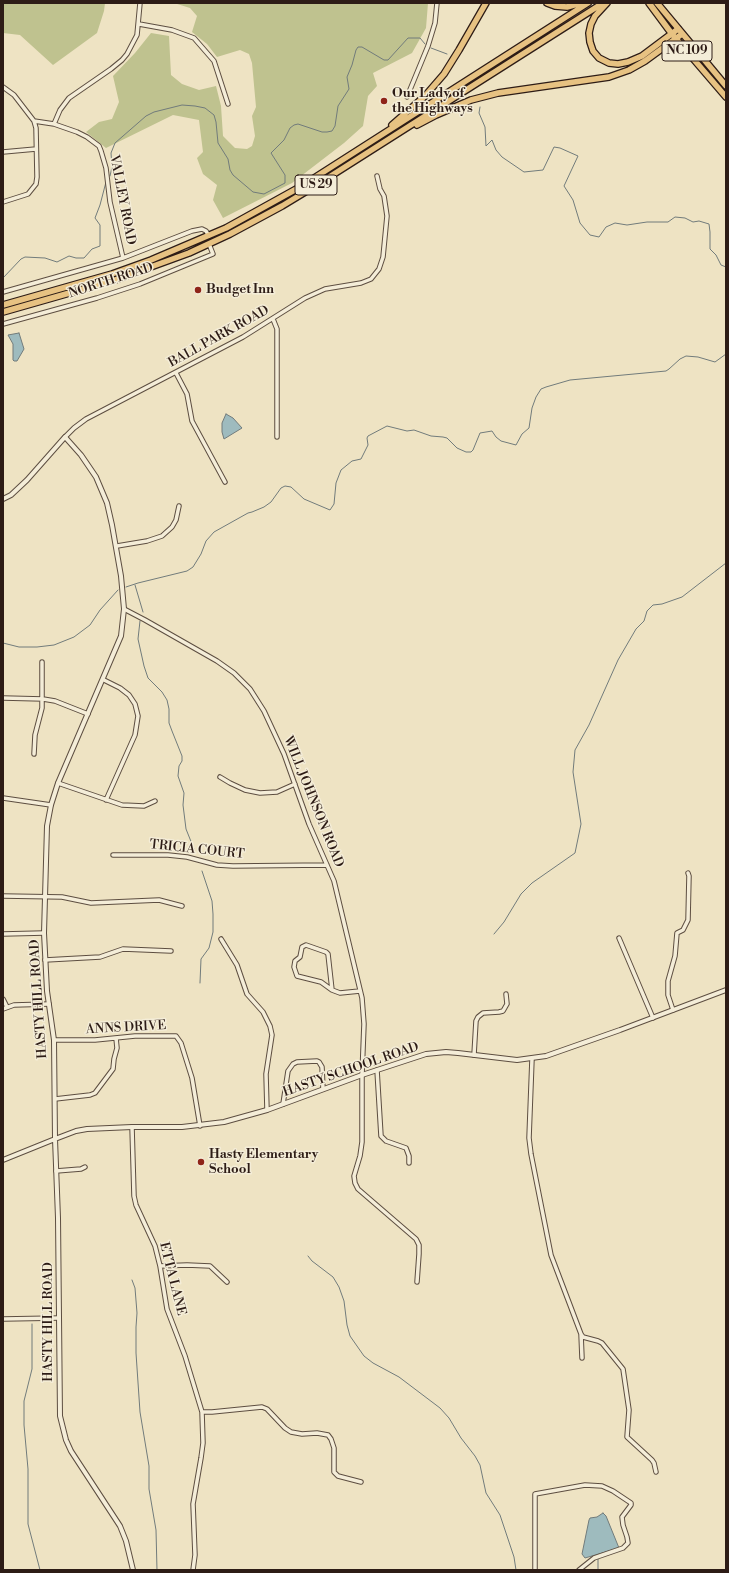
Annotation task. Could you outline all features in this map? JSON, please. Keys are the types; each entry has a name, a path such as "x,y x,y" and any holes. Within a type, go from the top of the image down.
{"main road":[{"path":"370,142 425,96 444,74 460,50 486,3"},
{"path":"547,3 555,6 566,7 581,3"},
{"name":"US 29","path":"3,305 112,274 151,260 208,236 261,210 300,188 588,3"},
{"name":"US 29","path":"3,312 114,280 189,253 209,244 282,206 602,3"},
{"path":"607,3 591,24 589,33 593,51 599,58 610,63 618,64 628,62 642,56 674,36"},
{"name":"NC 109","path":"649,3 674,36 726,97"},
{"name":"NC 109","path":"657,3 726,86"},
{"path":"383,143 436,115 471,100 498,93 609,77 629,70 646,61 680,31"}],"street":[{"path":"54,124 56,116 69,98 122,60 131,48 137,35 140,3"},
{"path":"407,97 428,46 435,23 437,3"},
{"path":"139,24 172,30 194,38 214,61 228,104"},
{"path":"3,87 14,95 34,120 36,128 37,177 33,190 20,198 3,202"},
{"name":"VALLEY ROAD","path":"34,120 54,124 87,137 94,141 101,151 106,168 110,202 123,258 192,231 202,229 206,231 208,236"},
{"path":"3,152 36,148"},
{"name":"BALL PARK ROAD","path":"3,499 11,495 27,480 74,428 86,419 243,337 304,298 334,287 365,282 371,279 376,274 383,257 387,216 384,196 380,189 377,176"},
{"name":"NORTH ROAD","path":"3,324 104,296 140,284 213,254 209,244"},
{"path":"3,292 123,258"},
{"path":"273,319 277,328 277,437"},
{"path":"176,373 187,394 192,421 225,482"},
{"name":"HASTY HILL ROAD","path":"65,438 81,455 96,477 106,503 117,546 124,609 121,636 104,680 58,783 51,805 47,826 44,933 48,1004 54,1040 60,1416 66,1440 77,1462 120,1526 126,1541 132,1570"},
{"path":"117,546 147,541 162,536 172,527 176,520 179,506"},
{"name":"WILL JOHNSON ROAD","path":"124,609 217,661 234,673 250,689 264,711 284,754 309,824 334,881 360,991 364,1024 362,1142 360,1156 354,1176 355,1183 358,1190 416,1240 419,1245 420,1254 417,1282"},
{"path":"34,754 35,735 41,715 43,699 42,662"},
{"path":"104,680 120,688 129,695 136,704 138,716 135,735 106,800"},
{"path":"3,698 43,699 55,701 88,714"},
{"path":"220,776 230,784 244,790 260,793 277,792 295,784"},
{"path":"58,783 122,805 148,805 155,801"},
{"path":"3,798 51,805"},
{"name":"TRICIA COURT","path":"113,854 168,855 187,857 217,865 233,866 327,865"},
{"path":"673,1010 668,995 668,981 676,956 678,933 683,930 688,920 690,876 688,873"},
{"path":"3,896 69,897 91,903 159,900 182,906"},
{"path":"3,934 44,933"},
{"path":"619,938 653,1018"},
{"path":"221,939 237,965 247,994 263,1012 270,1026 272,1035 266,1074 267,1110"},
{"path":"332,990 328,954 306,945 302,947 300,957 294,961 297,976 321,982 332,990 340,994 360,991"},
{"path":"46,960 100,957 123,949 171,951"},
{"name":"HASTY SCHOOL ROAD","path":"3,1160 76,1131 87,1129 132,1127 170,1128 200,1126 224,1122 267,1110 362,1075 426,1054 446,1052 509,1059 532,1059 559,1052 726,990"},
{"path":"474,1055 476,1021 478,1017 483,1013 503,1011 507,1004 506,994"},
{"path":"3,999 5,1008 14,1005 48,1004"},
{"name":"ANNS DRIVE","path":"54,1040 95,1040 166,1036 178,1038 192,1078 200,1126"},
{"path":"55,1099 90,1096 95,1093 113,1069 117,1048 116,1038"},
{"path":"532,1059 529,1138 531,1154 551,1255 581,1334 582,1358"},
{"path":"283,1104 288,1071 293,1064 297,1062 319,1062 322,1067 323,1089"},
{"path":"377,1070 381,1136 386,1141 406,1148 408,1151 409,1163"},
{"name":"ETTA LANE","path":"132,1127 134,1196 136,1205 155,1246 167,1309 185,1356 202,1412 202,1458 193,1504 195,1554 193,1570"},
{"path":"56,1171 81,1169 85,1167"},
{"path":"160,1266 210,1266 227,1282"},
{"path":"3,1318 59,1318"},
{"path":"581,1334 583,1337 602,1343 623,1369 629,1410 627,1437 652,1460 656,1472"},
{"path":"202,1412 262,1407 267,1409 284,1428 291,1432 328,1435 334,1448 334,1472 338,1476 361,1482"},
{"path":"534,1570 535,1494 594,1485 614,1491 631,1505 622,1517 628,1540 626,1545 623,1548 594,1558 579,1570"}],"green space":[{"path":"3,3 105,3 97,33 53,65 20,35 3,33"},
{"path":"174,3 428,3 426,28 412,53 373,73 377,86 368,96 363,126 344,143 292,183 223,218 213,200 217,185 203,174 197,158 203,152 199,120 173,115 106,148 86,132 99,122 112,119 119,102 113,76 135,53 151,33 169,36 171,75 182,84 199,90 216,86 221,106 223,136 235,148 247,149 252,146 255,136 252,116 256,107 252,63 249,54 240,50 217,57 207,44 192,32 197,16 190,8"}],"water":[{"path":"19,333 24,349 17,361 14,361 13,344 8,335"},
{"path":"226,414 233,418 242,428 224,439 222,423"},
{"path":"603,1513 606,1516 619,1548 585,1558 582,1554 589,1520 590,1518 597,1517"}],"waterway":[{"path":"110,176 112,167 111,153 115,143 146,116 154,112 182,105 195,106 205,108 214,115 218,143 228,159 230,170 233,175 253,192 264,194 285,183 285,175 271,153 284,140 290,128 298,124 322,132 332,131 335,126 338,106 349,89 347,77 358,47 362,47 384,60 388,60 408,38 420,38 425,44"},
{"path":"431,48 447,54"},
{"path":"480,107 479,113 485,127 486,146 492,140 496,150 502,157 524,172 543,170 554,147 578,156 564,186 573,200 580,223 590,235 599,237 606,227 615,223 627,225 647,222 668,222 675,217 685,218 693,222 699,221 709,224 710,249 716,255 721,265 726,267"},
{"path":"3,278 21,259 25,257 45,258 57,262 69,256 84,258 92,249 100,246 100,225 95,218 106,182"},
{"path":"126,587 187,571 193,567 201,554 206,541 214,532 248,513 264,507 271,502 281,488 285,486 291,487 304,499 330,510 334,504 336,483 341,470 352,461 361,459 368,445 368,436 387,426 407,431 414,430 431,436 447,438 457,448 466,452 471,452 473,450 480,433 492,431 501,441 516,445 522,434 529,428 532,408 541,389 570,380 666,371 686,356 698,357 715,362 726,354"},
{"path":"494,934 504,922 521,894 532,883 575,853 581,824 573,772 575,750 589,725 618,660 636,629 644,621 647,611 653,605 662,604 682,597 726,563"},
{"path":"135,585 143,612"},
{"path":"3,643 19,647 37,647 54,645 74,637 90,625 100,610 118,590"},
{"path":"140,621 138,639 144,666 148,678 162,692 167,700 169,709 169,723 182,756 178,776 184,793 183,805 186,829 194,849"},
{"path":"200,983 201,959 209,948 213,932 212,901 202,871"},
{"path":"308,1256 312,1261 333,1277 339,1287 344,1301 350,1336 364,1356 373,1363 399,1377 440,1408 449,1418 461,1438 475,1456 480,1465 486,1493 500,1515 514,1557 516,1570"},
{"path":"132,1280 135,1288 137,1313 136,1353 140,1412 149,1466 149,1489 156,1530 157,1570"},
{"path":"32,1324 32,1369 24,1401 24,1425 28,1469 28,1524 40,1570"},
{"path":"598,1558 598,1570"}],"place":[{"name":"Our Lady of the Highways","path":"384,101"},
{"name":"Budget Inn","path":"198,290"},
{"name":"Hasty Elementary School","path":"201,1162"}]}
